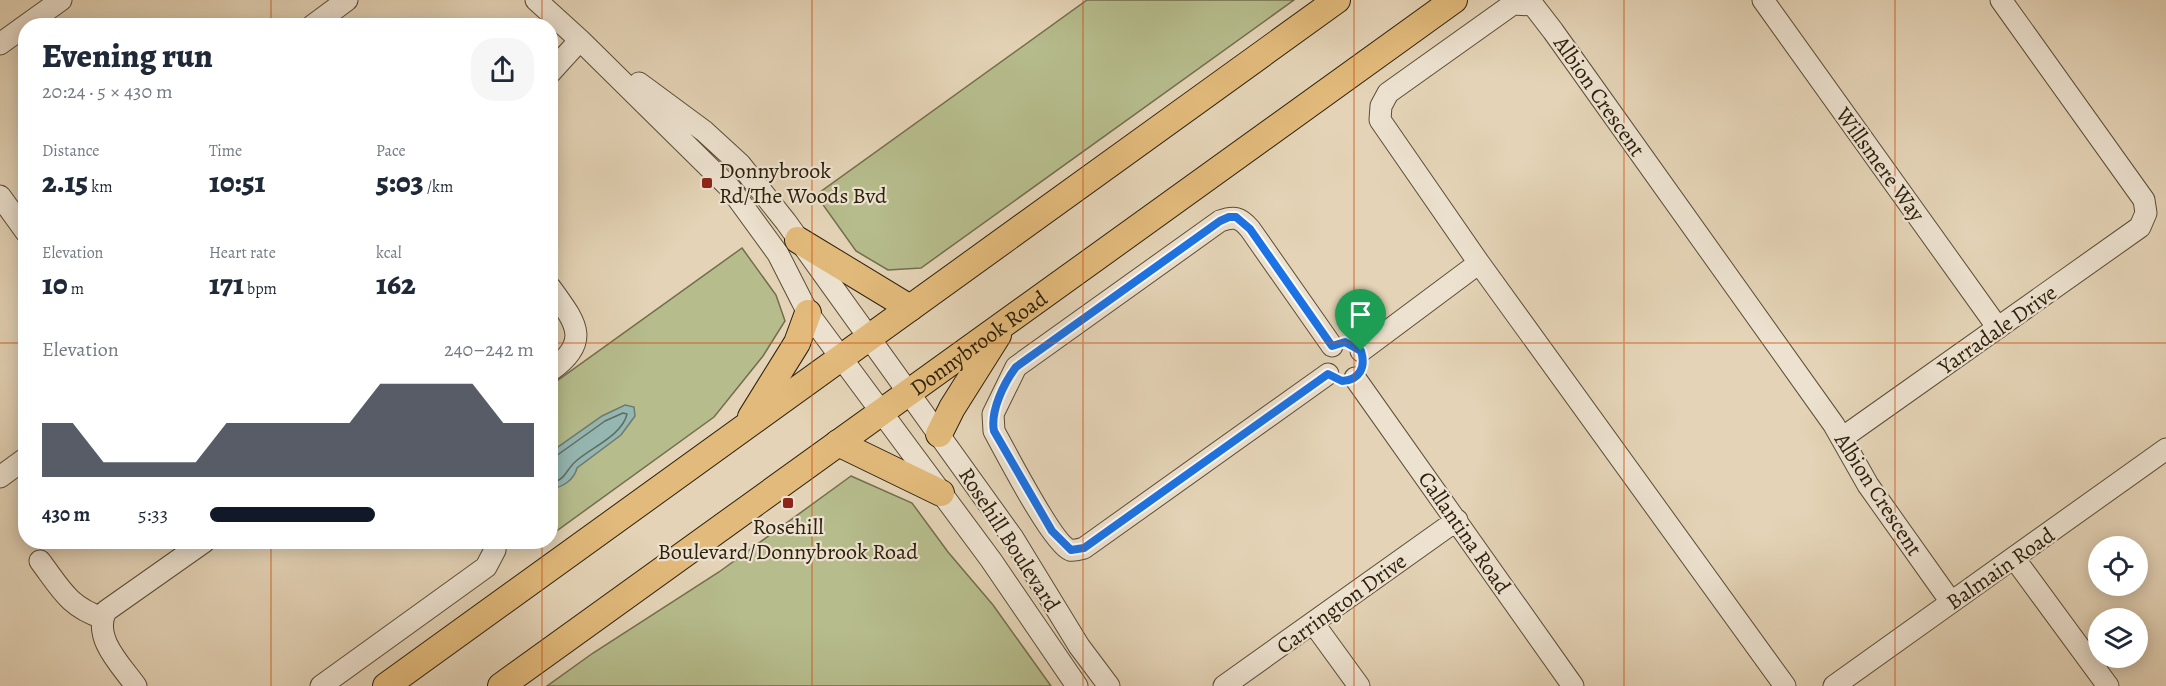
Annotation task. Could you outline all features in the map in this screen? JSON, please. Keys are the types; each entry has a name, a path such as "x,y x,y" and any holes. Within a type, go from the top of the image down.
{"main road":[{"path":"386,686 1337,0"},
{"name":"Donnybrook Road","path":"501,686 1454,0"},
{"path":"798,240 876,290 910,308"},
{"path":"745,427 797,343 808,313"},
{"path":"939,434 951,408 1006,322"},
{"path":"838,443 940,493"}],"street":[{"path":"36,18 61,0"},
{"path":"323,18 347,0"},
{"path":"536,0 556,18"},
{"name":"Willsmere Way","path":"1763,0 1998,328"},
{"name":"Yarradale Drive","path":"1842,438 2140,227 2156,212 2144,200 2001,0"},
{"name":"Albion Crescent","path":"1785,686 1479,263 1380,120 1381,106 1388,93 1508,7 1523,3 1536,8 1842,438 1868,485 1951,602"},
{"path":"558,20 580,40 558,64"},
{"path":"0,44 18,31"},
{"name":"Rosehill Boulevard","path":"580,40 704,131 740,164 798,240 1013,538 1079,646 1109,686"},
{"name":"Rosehill Boulevard","path":"580,40 730,188 778,254 808,313 991,560 1077,686"},
{"path":"0,196 18,221"},
{"path":"1328,374 1093,542 1077,550 1067,548 1052,531 994,431 993,414 1016,367 1220,221 1229,217 1236,217 1250,229 1332,346"},
{"path":"1361,351 1479,263"},
{"path":"558,299 572,319 577,339 570,355 558,365"},
{"path":"1345,342 1361,351 1363,366 1355,378 1339,381 1328,374 1325,357 1332,346 1345,342"},
{"name":"Callantina Road","path":"1355,378 1573,686"},
{"name":"Balmain Road","path":"1834,686 2166,449"},
{"path":"0,477 18,464"},
{"name":"Carrington Drive","path":"1224,686 1457,520"},
{"path":"136,686 107,645 103,618 106,611 194,549"},
{"path":"321,686 486,567 495,549"},
{"path":"2014,558 2108,686"},
{"path":"40,561 69,601 79,609 103,618"},
{"path":"1314,624 1359,686"}],"green space":[{"path":"1087,0 1294,0 921,268 888,270 856,251 816,195"},
{"path":"742,248 776,295 785,321 763,356 714,417 558,530 558,380"},
{"path":"851,476 912,503 948,552 993,605 1051,686 547,686 593,653 719,572"}],"water":[{"path":"625,405 634,407 635,416 621,435 577,468 573,476 558,487 558,447 602,416"}],"place":[{"name":"Donnybrook Rd/The Woods Bvd","path":"707,183"},
{"name":"Rosehill Boulevard/Donnybrook Road","path":"788,503"}],"route":[{"path":"1229,217 1236,217 1243,221 1250,229 1332,346 1345,342 1361,351 1363,366 1355,378 1339,381 1328,374 1084,548 1077,550 1067,548 1052,531 994,431 993,414 1016,367 1220,221 1229,217"}]}
